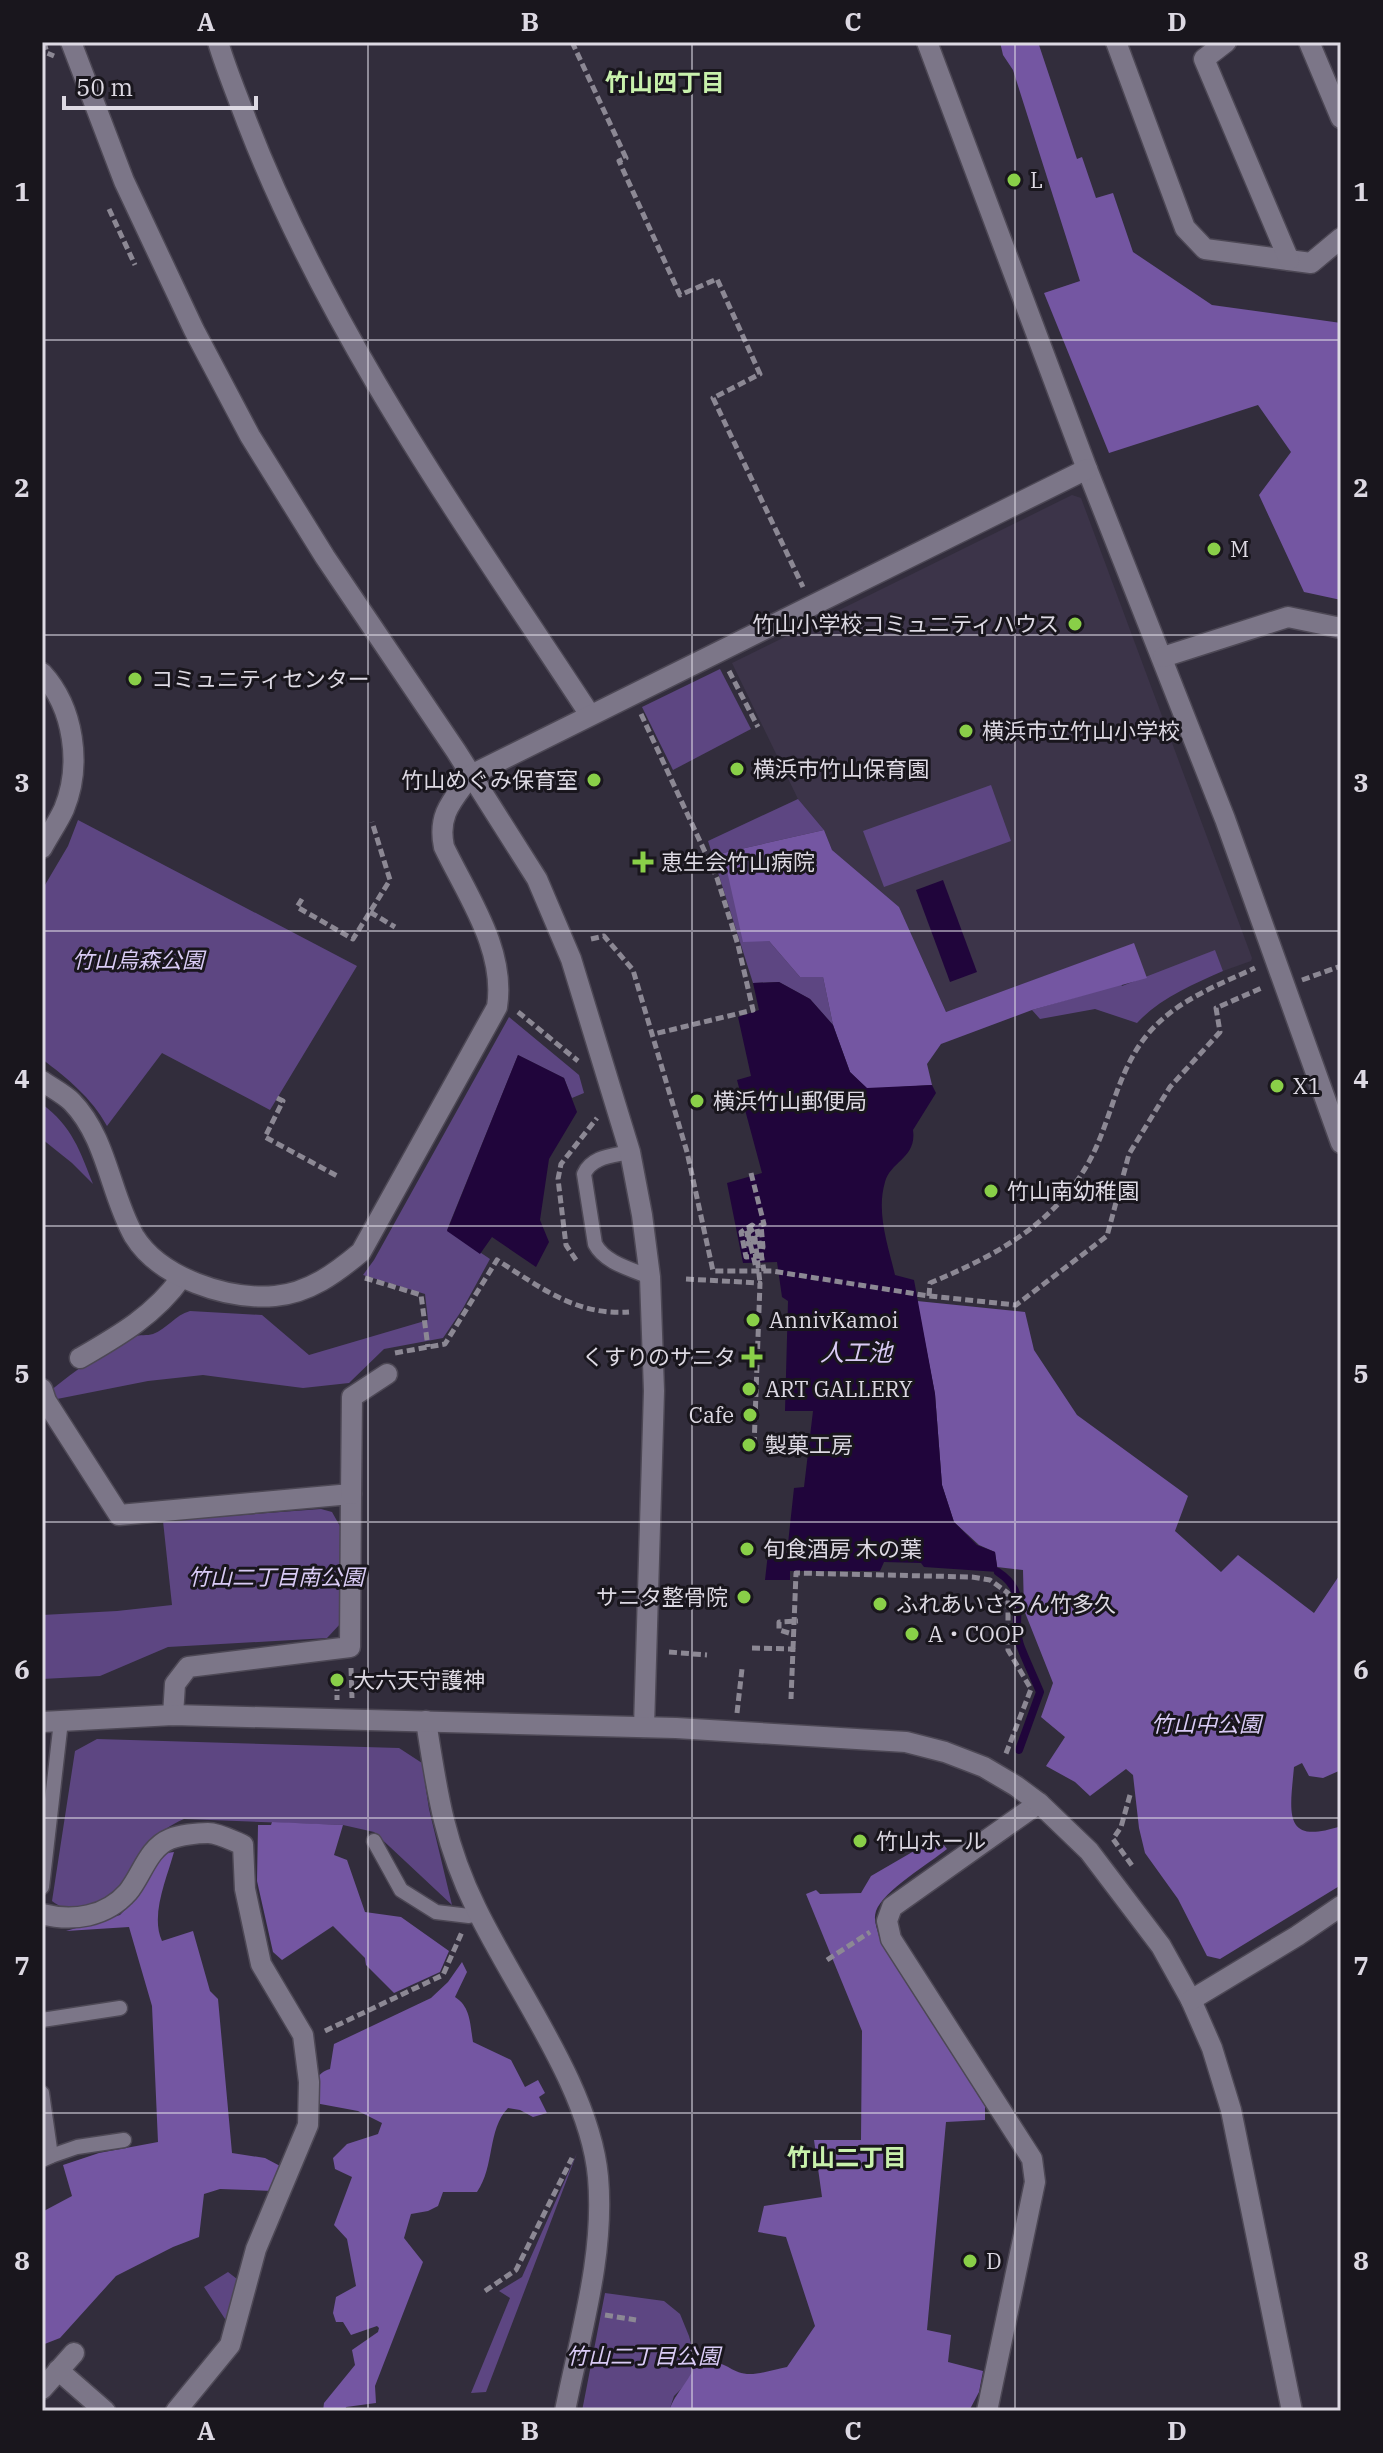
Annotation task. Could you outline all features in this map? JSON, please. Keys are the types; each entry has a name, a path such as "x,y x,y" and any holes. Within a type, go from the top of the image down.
{"street":[{"path":"71,42 124,181 194,330 250,436 325,557 537,879 571,959 630,1152 650,1277 654,1391 644,1727"},
{"path":"218,42 272,186 335,314 396,419 590,715"},
{"path":"927,42 1087,469 1163,657 1269,962 1341,1143"},
{"path":"1116,42 1185,228 1205,249 1311,263 1341,238"},
{"path":"1226,42 1204,59 1289,260"},
{"path":"1309,42 1341,118"},
{"path":"42,1081 72,1102 94,1133 126,1220 136,1239 158,1264 181,1278 234,1294 276,1296 310,1286 340,1270 361,1252 497,1007 497,968 491,944 444,847 441,830 451,804 471,775 1087,469"},
{"path":"1163,657 1288,617 1341,628"},
{"path":"42,673 61,700 74,742 68,796 42,848"},
{"path":"80,1358 129,1330 167,1297 181,1278"},
{"path":"173,1715 175,1684 188,1667 350,1647 352,1397 382,1377"},
{"path":"46,1382 46,1401 119,1515 351,1494"},
{"path":"52,1721 173,1715 644,1727 850,1736 906,1742 984,1767 1039,1803 1089,1851 1161,1946 1191,2000 1212,2048 1231,2110 1292,2411"},
{"path":"426,1721 440,1811 454,1861 476,1909 572,2086 587,2126 598,2175 600,2215 596,2254 565,2411"},
{"path":"987,2411 1035,2182 1032,2159 891,1939 887,1921 892,1907 1039,1803"},
{"path":"42,1914 57,1918 85,1918 110,1907 128,1891 145,1861 169,1839 210,1833 243,1845 245,1889 261,1964 303,2035 309,2082 308,2125 256,2249 230,2345 176,2411"},
{"path":"1191,2000 1341,1906"},
{"path":"42,2389 74,2353"},
{"path":"58,2370 105,2411"}],"lane":[{"path":"630,1152 595,1160 587,1166 584,1174 586,1188 599,1252 650,1277"},
{"path":"42,1887 52,1721"},
{"path":"374,1841 401,1890 436,1912 469,1916 476,1909"},
{"path":"42,2020 120,2008"},
{"path":"42,2093 46,2158 77,2147 124,2140"}],"path":[{"path":"572,42 626,158 619,161 680,295 717,279 760,374 713,398 813,606"},
{"path":"719,652 758,727"},
{"path":"641,713 717,878 738,945 753,1010 654,1034"},
{"path":"302,899 297,907 353,939 390,880 372,822"},
{"path":"370,912 395,927"},
{"path":"591,939 604,936 633,970 687,1152 713,1271 772,1271 929,1296 1016,1305 1107,1236 1129,1154 1170,1087 1220,1032 1216,1008 1269,985 1269,962"},
{"path":"929,1296 930,1283 983,1261 1004,1248 1054,1208 1077,1181 1093,1153 1120,1082 1145,1037 1169,1013 1204,991 1289,955 1301,980 1341,966"},
{"path":"518,1012 585,1067 581,1054"},
{"path":"277,1098 283,1101 265,1137 339,1177"},
{"path":"576,1260 566,1245 558,1179 561,1164 599,1116"},
{"path":"751,1173 764,1224 761,1225 761,1256 751,1255 744,1254 741,1232 752,1225 757,1229 760,1272"},
{"path":"750,1244 754,1234 751,1229 747,1230 751,1255 760,1272"},
{"path":"751,1255 747,1233 755,1238 760,1283 754,1447"},
{"path":"382,1377 384,1356 445,1344 497,1260 582,1309 629,1312"},
{"path":"340,1270 421,1295 428,1347"},
{"path":"686,1279 760,1283"},
{"path":"791,1699 796,1573 990,1580 1008,1593 1008,1650 1031,1689 1005,1757"},
{"path":"350,1647 352,1701"},
{"path":"752,1648 793,1649"},
{"path":"668,1652 707,1655"},
{"path":"738,1705 742,1669"},
{"path":"337,1683 337,1701"},
{"path":"1113,1839 1121,1827 1130,1795"},
{"path":"827,1960 887,1921"},
{"path":"303,2041 443,1975 452,1951"},
{"path":"485,2291 516,2270 587,2126"},
{"path":"604,2314 636,2320"}],"shaded area":[{"name":"横浜市立竹山小学校","path":"1072,495 1081,498 1252,958 1223,971 1214,951 1147,978 1133,944 946,1012 899,907 832,850 824,830 798,799 732,663"}],"green space":[{"path":"1000,42 1038,42 1077,159 1082,157 1096,198 1113,193 1133,252 1212,305 1341,323 1341,600 1304,592 1259,495 1291,452 1258,405 1109,453 1044,293 1080,281 1013,70 1003,55"},
{"path":"720,669 751,729 673,770 642,707"},
{"path":"991,785 1011,841 884,887 863,831"},
{"path":"798,799 824,830 723,853 769,941 800,977 823,977 833,1025 810,999 779,982 753,983 708,841"},
{"name":"竹山烏森公園","path":"78,820 357,966 270,1110 162,1053 107,1126 86,1097 42,1059 42,890 68,846"},
{"path":"824,830 832,850 899,907 946,1012 1134,943 1147,978 1032,1010 941,1044 927,1064 932,1085 867,1089 850,1072 833,1025 823,977 800,977 769,941 743,942 723,853"},
{"path":"1215,950 1223,971 1166,999 1137,1023 1095,1009 1040,1019 1032,1010 1122,986"},
{"path":"509,1017 579,1075 584,1093 572,1098 564,1078 518,1055 447,1230 490,1259 443,1338 384,1349 349,1383 303,1388 203,1375 148,1381 57,1399 50,1391 111,1348 136,1336 158,1332 190,1311 262,1315 309,1355 428,1320 425,1294 363,1275"},
{"path":"42,1104 68,1130 93,1184 42,1139"},
{"name":"竹山中公園","path":"917,1301 1025,1312 1034,1350 1077,1415 1188,1496 1175,1531 1221,1572 1238,1555 1314,1613 1341,1573 1341,1770 1323,1778 1309,1776 1302,1763 1294,1767 1291,1798 1294,1821 1299,1828 1308,1832 1341,1826 1341,1885 1220,1959 1207,1956 1178,1899 1145,1853 1133,1775 1126,1769 1090,1796 1075,1782 1046,1766 1065,1737 1041,1717 1053,1683 1024,1610 1023,1570 997,1567 995,1552 979,1545 954,1522 942,1485 935,1394"},
{"name":"竹山二丁目南公園","path":"321,1509 332,1512 341,1528 342,1622 327,1638 168,1647 100,1676 42,1679 42,1615 172,1605 163,1521"},
{"path":"97,1739 399,1748 422,1763 429,1809 452,1905 374,1832 343,1825 184,1819 152,1841 124,1882 110,1895 82,1908 60,1906 52,1901 75,1751"},
{"path":"272,1822 343,1825 334,1855 347,1860 365,1912 401,1917 449,1951 440,1972 394,1993 333,1926 282,1960 273,1952 257,1881 258,1825 271,1825"},
{"path":"933,1840 947,1849 880,1903 875,1921 879,1936 985,2106 985,2120 946,2122 927,2330 951,2335 948,2362 983,2371 979,2392 969,2411 669,2411 696,2362 713,2361 747,2374 787,2367 815,2326 786,2237 758,2232 764,2206 822,2197 814,2140 861,2140 862,2031 806,1894 816,1890 820,1894 861,1893 871,1876"},
{"path":"174,1852 161,1896 159,1931 162,1941 193,1931 210,1991 218,1999 232,2153 265,2158 282,2167 273,2191 220,2189 204,2194 199,2237 116,2276 60,2338 42,2345 42,2212 72,2196 63,2165 99,2153 158,2142 152,2006 129,1927 66,1931 120,1915 136,1898 160,1854"},
{"path":"462,1962 467,1972 455,1997 467,2011 473,2042 511,2060 525,2087 538,2080 545,2093 539,2097 547,2113 533,2117 508,2108 497,2127 483,2182 477,2192 443,2192 438,2206 411,2214 404,2238 423,2262 375,2386 376,2403 346,2407 345,2411 323,2411 324,2403 355,2365 352,2350 378,2332 379,2328 377,2326 351,2335 343,2322 336,2322 333,2313 336,2297 356,2286 347,2239 334,2225 352,2177 335,2169 333,2158 347,2144 378,2134 382,2123 358,2111 315,2103 316,2082 320,2074 330,2069 334,2044 431,1998 448,1982"},
{"path":"577,2153 486,2392 471,2393 510,2298 499,2291 522,2277"},
{"path":"228,2272 237,2279 229,2325 204,2287"},
{"name":"竹山二丁目公園","path":"605,2293 664,2301 680,2314 696,2362 690,2380 674,2396 669,2411 582,2411"}],"water":[{"path":"943,880 977,972 950,982 916,890"},
{"name":"人工池","path":"779,982 810,999 833,1025 850,1072 867,1088 932,1085 936,1093 913,1130 911,1147 888,1175 882,1217 895,1275 914,1280 935,1394 942,1485 954,1522 977,1545 995,1552 998,1572 884,1562 880,1571 790,1571 790,1580 765,1580 768,1553 787,1553 794,1488 804,1487 813,1411 785,1411 788,1301 782,1297 777,1262 743,1263 727,1183 762,1173 737,1080 751,1076 738,1017 759,1010 753,983"},
{"path":"518,1055 564,1078 577,1112 549,1159 540,1220 549,1242 536,1267 492,1237 480,1254 447,1231"}],"waterway":[{"path":"998,1572 1014,1588 1020,1645 1040,1692 1019,1750"}],"place":[{"name":"L","path":"1014,180"},
{"name":"M","path":"1214,549"},
{"name":"竹山小学校コミュニティハウス","path":"1075,624"},
{"name":"コミュニティセンター","path":"135,679"},
{"name":"横浜市立竹山小学校","path":"966,731"},
{"name":"横浜市竹山保育園","path":"737,769"},
{"name":"竹山めぐみ保育室","path":"594,780"},
{"name":"恵生会竹山病院","path":"643,862"},
{"name":"X1","path":"1277,1086"},
{"name":"横浜竹山郵便局","path":"697,1101"},
{"name":"竹山南幼稚園","path":"991,1191"},
{"name":"AnnivKamoi","path":"753,1320"},
{"name":"くすりのサニタ","path":"752,1357"},
{"name":"ART GALLERY","path":"749,1389"},
{"name":"Cafe","path":"750,1415"},
{"name":"製菓工房","path":"749,1445"},
{"name":"旬食酒房 木の葉","path":"747,1549"},
{"name":"サニタ整骨院","path":"744,1597"},
{"name":"ふれあいさろん竹多久","path":"880,1604"},
{"name":"A・COOP","path":"912,1634"},
{"name":"大六天守護神","path":"337,1680"},
{"name":"竹山ホール","path":"860,1841"},
{"name":"D","path":"970,2261"}],"district":[{"name":"竹山四丁目","path":"665,83"},
{"name":"竹山二丁目","path":"847,2158"}]}
